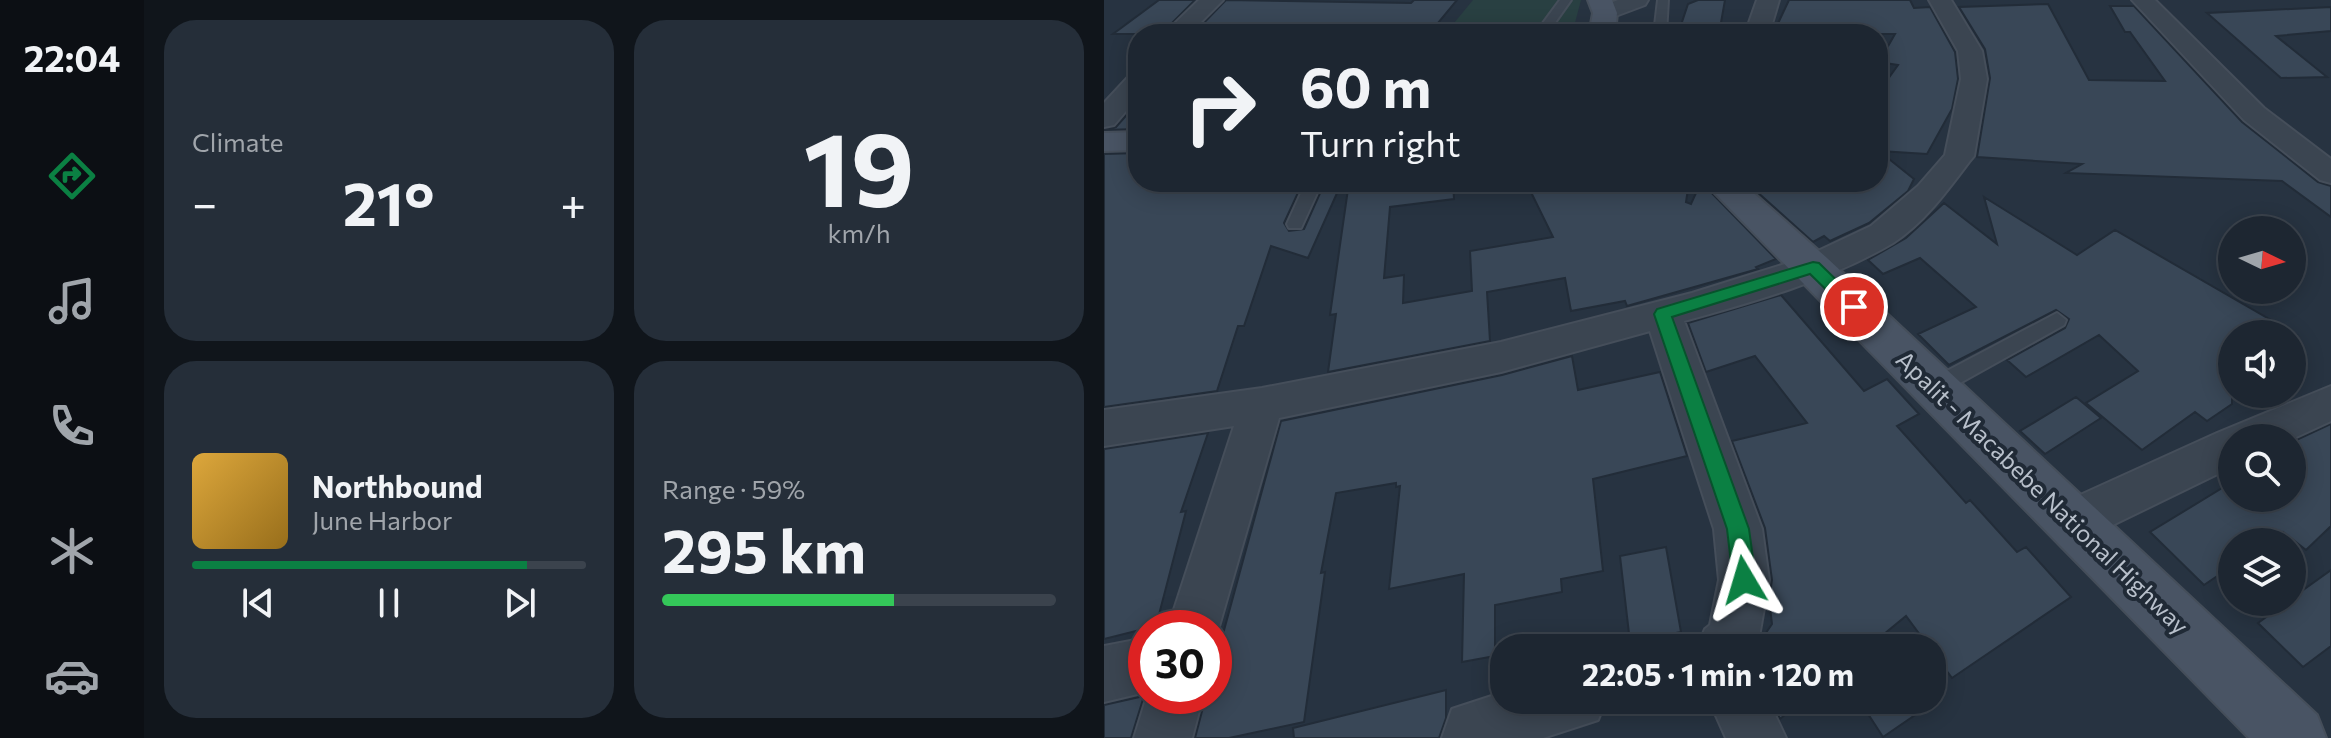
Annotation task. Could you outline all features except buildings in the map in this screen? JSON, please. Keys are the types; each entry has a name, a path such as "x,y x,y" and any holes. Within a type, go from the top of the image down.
{"main road":[{"path":"1104,142 1128,141"},
{"name":"Apalit - Macabebe National Highway","path":"1732,192 1813,267 2294,738"}],"street":[{"path":"1187,24 1212,0"},
{"path":"1602,16 1637,0"},
{"path":"1760,24 1768,0"},
{"path":"1104,428 1262,405 1501,357 1697,305 1813,267 1883,234 1929,193 1959,156 1974,79 1970,51 1940,0"},
{"path":"2143,0 2254,114 2331,174"},
{"path":"1104,119 1128,92"},
{"path":"1663,314 1738,529 1744,580 1735,634"},
{"path":"2282,424 2331,403"},
{"path":"1199,610 1262,405"},
{"path":"2073,521 2218,453"},
{"path":"1104,674 1128,669"},
{"path":"1163,738 1170,714"},
{"path":"1471,738 1472,729 1527,714"},
{"path":"1744,714 1757,738"}],"lane":[{"path":"1548,24 1566,0"},
{"path":"1661,24 1663,0"},
{"path":"1295,224 1309,192"},
{"path":"1935,387 2057,320"}],"green space":[{"path":"1473,0 1581,0 1575,24 1453,24"}],"route":[{"path":"1744,580 1738,529 1663,314 1813,267 1854,307"}]}
